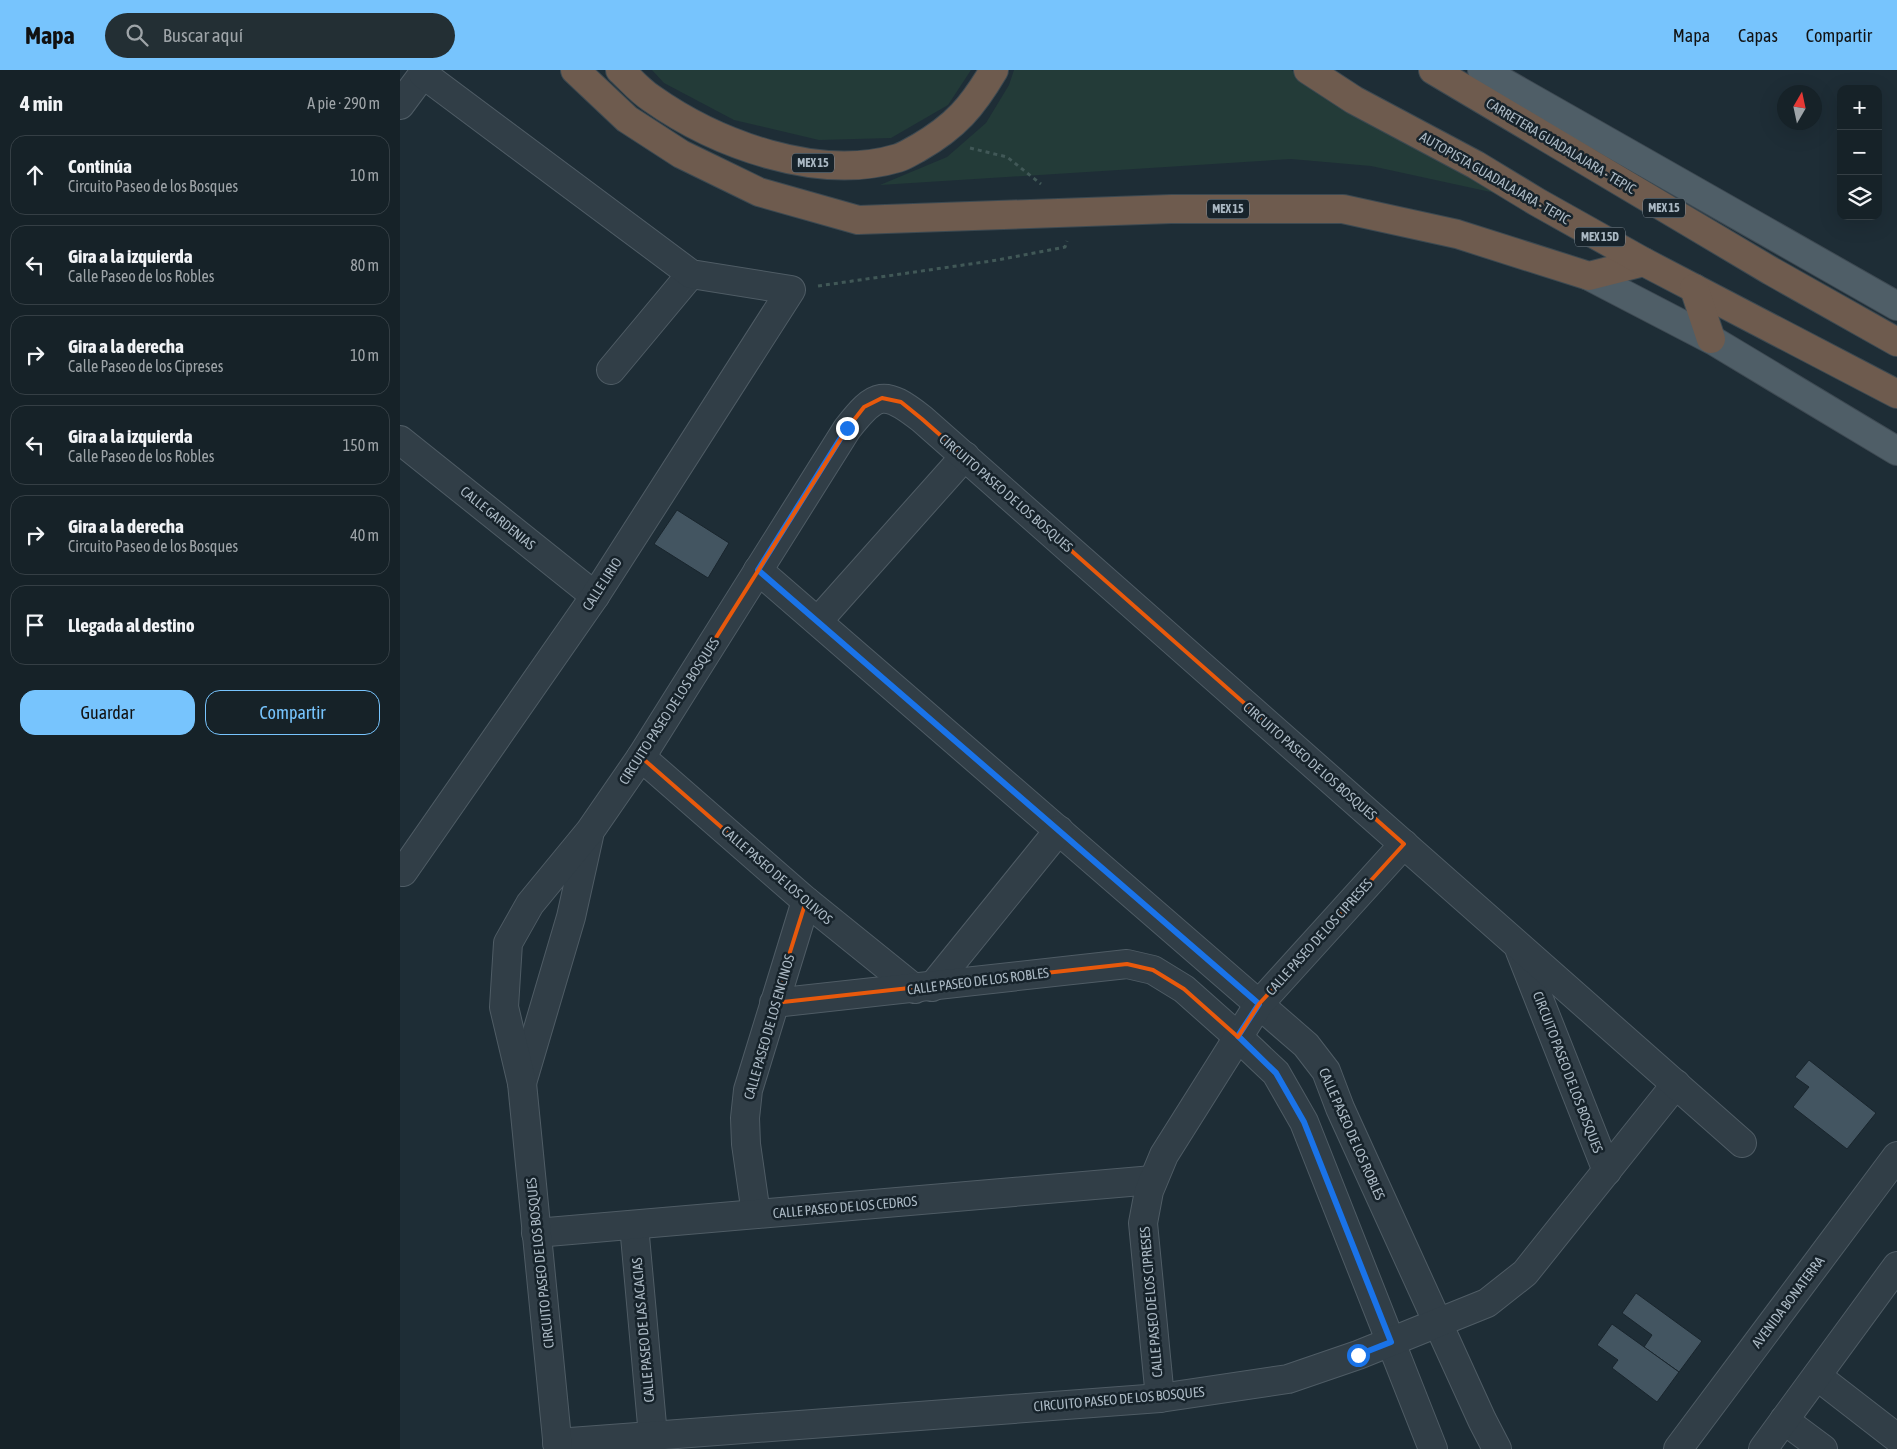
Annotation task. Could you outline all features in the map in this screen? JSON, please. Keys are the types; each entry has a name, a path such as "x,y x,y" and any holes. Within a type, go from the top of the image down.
{"highway":[{"name":"MEX 15","path":"575,70 628,119 681,154 759,192 858,220 1171,209 1343,208 1457,234 1589,276"},
{"name":"MEX 15","path":"620,70 650,98 701,129 755,150 790,159 827,165 864,164 900,158 933,139 958,121 994,70"},
{"name":"AUTOPISTA GUADALAJARA - TEPIC","path":"1308,70 1354,100 1476,165 1537,202 1644,262 1897,394"},
{"name":"CARRETERA GUADALAJARA - TEPIC","path":"1432,70 1771,271 1897,342"},
{"path":"1589,276 1644,262"},
{"path":"1694,288 1711,339"}],"main road":[{"path":"1482,70 1897,306"},
{"name":"MEX 15","path":"1589,276 1711,339 1897,452"}],"street":[{"path":"400,105 423,72 691,274 792,290"},
{"path":"611,370 691,274"},
{"name":"CALLE LIRIO","path":"403,872 595,596 792,290"},
{"name":"CIRCUITO PASEO DE LOS BOSQUES","path":"1676,1084 1525,1273 1487,1303 1358,1355 1288,1379 1160,1398 653,1436 557,1446 522,1083 504,1007 508,943 530,904 590,831 641,757 847,428 864,407 882,398 901,402 964,456 1518,946 1676,1084 1742,1143"},
{"name":"CALLE GARDENIAS","path":"400,440 595,596"},
{"path":"818,621 964,456"},
{"name":"CALLE PASEO DE LOS ROBLES","path":"758,570 1306,1045 1326,1071 1340,1108 1497,1449"},
{"name":"CALLE PASEO DE LOS OLIVOS","path":"641,757 806,901 923,988"},
{"path":"923,988 1059,830"},
{"name":"CIRCUITO PASEO DE LOS BOSQUES","path":"522,1083 571,917 590,831"},
{"name":"CALLE PASEO DE LOS CIPRESES","path":"1160,1398 1143,1222 1149,1191 1164,1155 1259,1004 1404,844"},
{"name":"CALLE PASEO DE LOS ENCINOS","path":"756,1214 746,1144 745,1118 748,1090 806,901"},
{"name":"CIRCUITO PASEO DE LOS BOSQUES","path":"1518,946 1607,1171"},
{"name":"CALLE PASEO DE LOS ROBLES","path":"774,1003 1127,964 1153,970 1184,989 1238,1036 1276,1073 1304,1122 1433,1449"},
{"name":"AVENIDA BONATERRA","path":"1678,1449 1897,1156"},
{"name":"CALLE PASEO DE LOS CEDROS","path":"536,1232 1153,1180"},
{"name":"CALLE PASEO DE LAS ACACIAS","path":"634,1225 653,1436"},
{"path":"1763,1449 1897,1266"},
{"path":"1817,1376 1897,1438"},
{"path":"1784,1420 1823,1449"}],"path":[{"path":"933,139 1007,157 1043,185"},
{"path":"792,290 998,260 1065,247 1079,213"}],"highlighted area":[{"path":"882,398 901,402 922,419 1404,844 1259,1004 1238,1037 1184,989 1153,970 1127,964 774,1003 806,901 641,757 847,429 864,407"}],"green space":[{"path":"652,70 971,70 948,105 891,138 819,140 734,120 664,83"},
{"path":"1014,70 1291,70 1509,196 1371,166 1291,159 880,185 947,157 986,123 1009,85"}],"building":[{"path":"677,510 729,543 708,578 654,544"},
{"path":"1809,1060 1876,1113 1847,1149 1793,1107 1809,1087 1795,1077"},
{"path":"1636,1293 1702,1341 1679,1372 1644,1347 1652,1335 1622,1313"},
{"path":"1612,1324 1679,1372 1657,1402 1612,1368 1618,1360 1597,1345"}],"route":[{"path":"847,428 758,570 1259,1004 1238,1036 1276,1073 1304,1122 1391,1342 1358,1355"}]}
